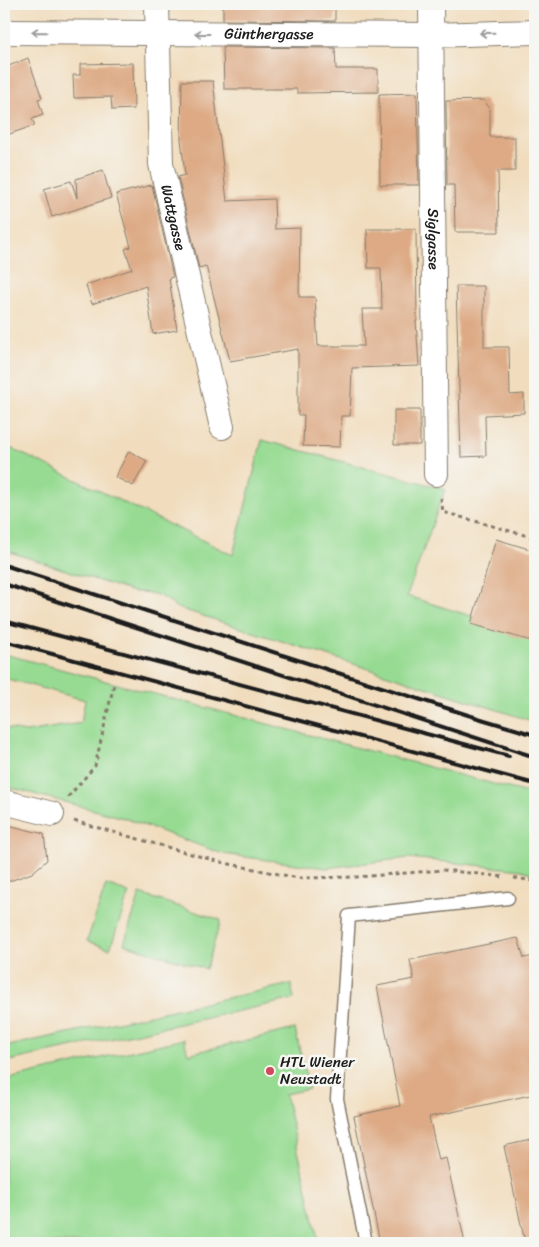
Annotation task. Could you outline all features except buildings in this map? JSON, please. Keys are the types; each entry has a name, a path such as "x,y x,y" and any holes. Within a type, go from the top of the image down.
{"street":[{"name":"Wattgasse","path":"157,4 160,164 222,427"},
{"name":"Siglgasse","path":"431,4 436,474"},
{"name":"Günthergasse","path":"4,32 432,35 535,32"},
{"path":"4,802 52,814"}],"lane":[{"path":"366,1243 336,1099 350,916 508,898"}],"path":[{"path":"436,474 443,512 535,538"},
{"path":"114,684 95,766 52,814 220,862 298,878 356,877 443,870 535,881"}],"green space":[{"path":"262,440 445,489 407,596 535,636 535,722 175,607 166,599 156,595 133,592 4,550 4,445 233,555"},
{"path":"4,654 535,795 535,874 521,870 409,858 326,868 223,854 124,818 4,786 4,728 26,732 81,723 85,700 4,678"},
{"path":"106,885 129,893 110,949 87,941"},
{"path":"140,894 221,920 206,969 124,944"},
{"path":"291,984 294,999 4,1062 4,1047"},
{"path":"295,1029 309,1089 285,1094 319,1243 4,1243 4,1080 184,1039 188,1054"}],"railway":[{"path":"4,565 535,735"},
{"path":"4,584 535,757"},
{"path":"4,621 509,756"},
{"path":"4,641 535,784"}],"place":[{"name":"HTL Wiener Neustadt","path":"270,1071"}]}
